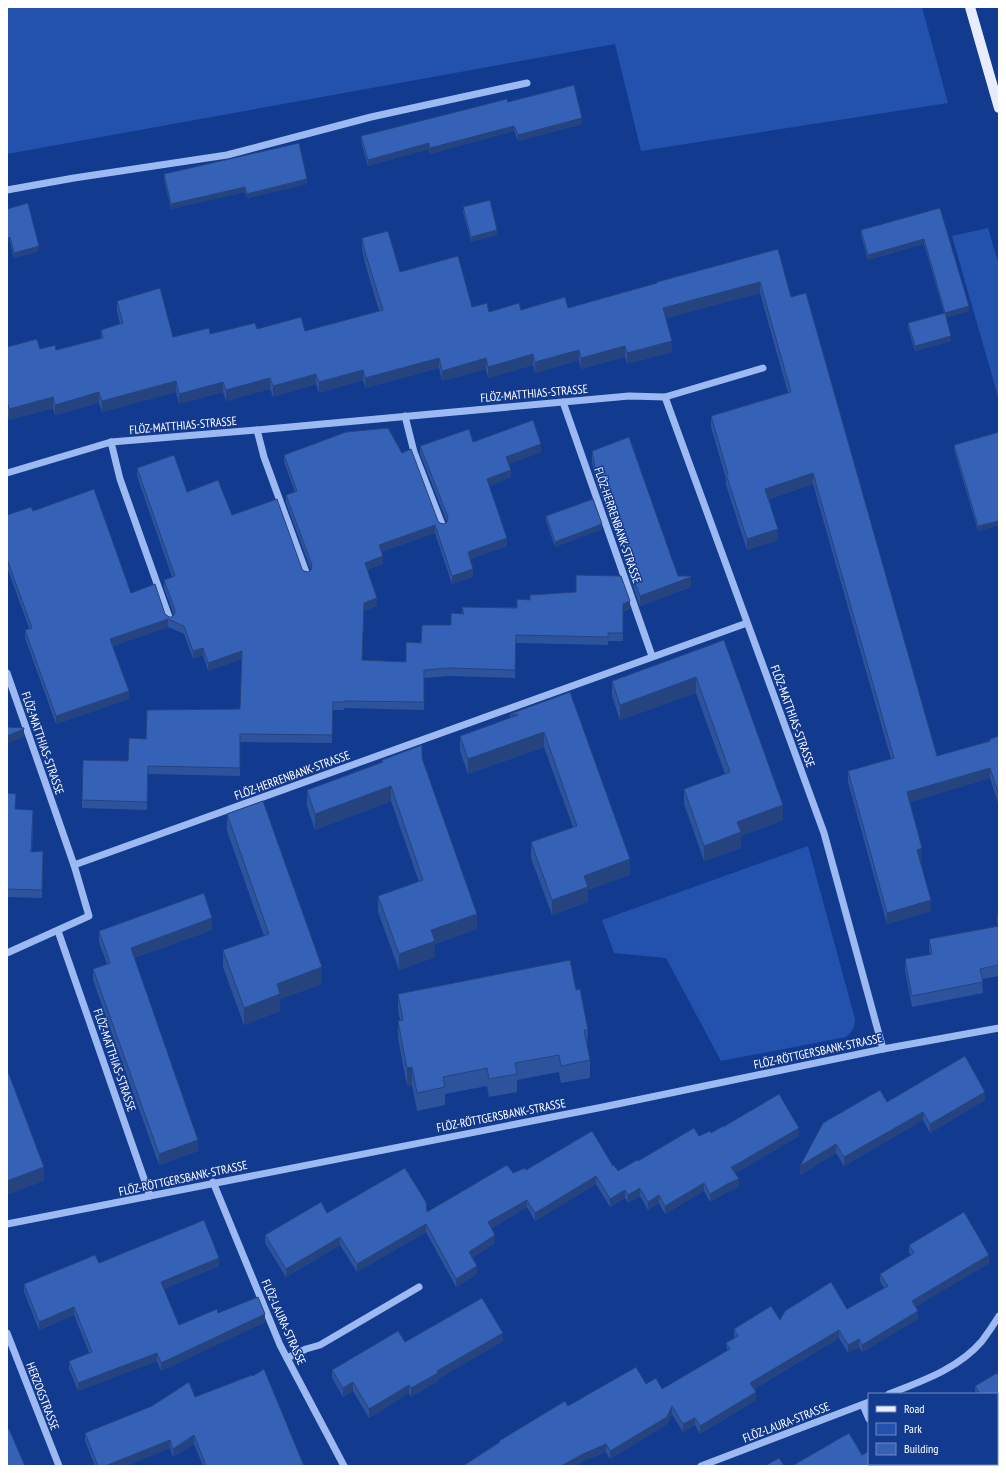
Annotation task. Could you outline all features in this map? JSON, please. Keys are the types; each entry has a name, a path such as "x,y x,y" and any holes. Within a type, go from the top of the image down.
{"main road":[{"path":"970,7 999,108"}],"street":[{"path":"7,190 74,178 227,155 371,117 527,83"},
{"name":"FLÖZ-MATTHIAS-STRASSE","path":"7,473 111,442 629,396 665,397 763,368"},
{"name":"FLÖZ-MATTHIAS-STRASSE","path":"665,397 824,833 883,1049"},
{"name":"FLÖZ-HERRENBANK-STRASSE","path":"563,402 652,656"},
{"path":"405,416 414,452 443,527"},
{"path":"257,430 264,457 306,575"},
{"path":"111,442 120,479 170,620"},
{"name":"FLÖZ-HERRENBANK-STRASSE","path":"74,865 747,623"},
{"name":"FLÖZ-MATTHIAS-STRASSE","path":"7,673 74,865"},
{"path":"7,953 89,916 74,865"},
{"name":"FLÖZ-MATTHIAS-STRASSE","path":"58,931 150,1196"},
{"name":"FLÖZ-RÖTTGERSBANK-STRASSE","path":"7,1224 213,1182 588,1110 883,1049 999,1028"},
{"name":"FLÖZ-LAURA-STRASSE","path":"213,1182 280,1345 344,1466"},
{"path":"286,1358 306,1349 320,1345 419,1287"},
{"path":"891,1393 931,1377 968,1354 981,1342 999,1316"},
{"name":"HERZOGSTRASSE","path":"7,1333 59,1466"},
{"name":"FLÖZ-LAURA-STRASSE","path":"701,1466 719,1463 866,1404 868,1414"}],"green space":[{"path":"7,7 922,7 948,103 641,151 615,44 7,154"},
{"path":"988,228 999,265 999,400 952,236"},
{"path":"808,846 855,1019 854,1027 846,1037 721,1061 666,958 614,953 602,920"}],"building":[{"path":"574,85 582,118 518,135 514,126 430,148 429,143 368,160 361,136 507,99 508,102"},
{"path":"299,143 307,179 247,194 245,187 171,204 164,174"},
{"path":"490,200 497,230 471,237 463,207"},
{"path":"28,203 39,246 14,253 10,237 7,238 7,209"},
{"path":"940,208 969,306 945,313 924,239 868,255 861,230"},
{"path":"388,231 400,272 458,256 472,307 487,303 489,312 519,303 521,310 565,297 568,308 778,249 791,297 806,293 937,756 990,741 990,739 999,736 999,795 990,768 907,792 922,848 917,850 931,900 887,913 848,771 894,758 813,473 765,489 778,529 747,539 726,474 728,474 711,416 791,392 760,282 663,308 672,341 627,353 625,346 581,358 579,350 535,362 533,354 488,367 486,358 442,371 439,358 365,378 363,370 319,382 316,374 273,386 270,378 226,390 223,382 179,394 176,381 102,401 99,392 55,405 53,397 9,409 7,402 7,347 37,339 40,349 55,345 56,350 103,338 101,330 123,323 117,301 160,288 173,337 209,328 210,334 255,323 257,329 301,317 305,331 383,310 362,238"},
{"path":"945,313 951,336 915,346 908,323"},
{"path":"533,420 541,444 506,457 511,470 487,479 507,538 468,552 473,569 452,576 435,525 379,545 383,556 365,563 377,598 364,603 362,660 406,662 406,642 421,643 422,625 451,625 451,613 464,614 462,607 517,608 517,599 530,600 530,595 576,592 576,575 621,576 630,601 623,604 623,633 608,633 608,637 516,635 515,670 449,668 424,670 424,702 333,702 332,735 240,734 240,768 148,766 147,802 82,800 83,760 128,761 129,738 146,739 147,710 240,709 242,651 208,663 203,648 193,651 184,626 168,619 110,639 129,691 56,716 25,630 32,628 7,559 7,515 31,507 33,511 94,489 131,593 155,584 165,614 172,617 175,610 164,580 175,576 137,468 174,455 187,492 218,480 232,515 277,499 302,569 308,572 311,570 312,565 286,495 297,491 284,455 346,432 388,428 402,453 411,449 438,521 444,524 447,522 448,517 420,446 469,429 473,442"},
{"path":"999,432 999,521 978,526 954,445"},
{"path":"629,437 678,576 691,576 640,596 632,575 637,575 616,515 612,516 596,472 592,451"},
{"path":"593,499 602,524 555,542 546,516"},
{"path":"724,640 783,805 737,822 741,832 704,846 684,789 730,772 696,677 620,705 612,681"},
{"path":"570,692 630,859 584,876 588,887 552,900 531,842 577,826 544,732 468,759 460,736 518,715 510,714"},
{"path":"7,727 24,728 24,729 7,736"},
{"path":"422,745 422,758 477,914 431,930 435,941 399,954 378,896 423,880 391,786 315,814 307,790 383,762 382,760"},
{"path":"7,793 16,794 15,809 33,810 31,852 43,851 42,890 7,889"},
{"path":"263,801 322,967 277,984 280,994 244,1008 223,950 269,934 227,814"},
{"path":"204,893 212,918 131,948 198,1140 159,1154 93,969 110,963 99,931"},
{"path":"999,926 999,965 980,969 983,982 912,996 905,959 932,954 929,939"},
{"path":"570,960 576,990 580,989 588,1030 584,1030 590,1060 561,1066 559,1055 515,1063 517,1074 489,1079 487,1068 443,1077 445,1087 417,1093 412,1067 407,1068 398,1021 403,1020 398,994"},
{"path":"965,1056 985,1092 930,1124 923,1112 844,1157 836,1144 800,1166 823,1123 880,1090 887,1102"},
{"path":"7,1069 44,1167 7,1181"},
{"path":"779,1094 799,1128 731,1167 739,1179 710,1194 704,1183 665,1206 659,1195 648,1202 640,1188 628,1195 625,1190 610,1199 596,1176 535,1213 527,1200 488,1222 495,1235 469,1252 477,1266 456,1279 426,1224 357,1264 340,1237 286,1269 265,1235 321,1202 327,1213 405,1168 426,1202 427,1212 507,1165 513,1173 525,1168 526,1170 592,1131 613,1166 614,1165 618,1171 694,1128 699,1136 710,1131 711,1133"},
{"path":"964,1212 989,1255 912,1301 918,1311 862,1345 859,1339 848,1345 839,1330 750,1383 756,1392 700,1426 695,1418 683,1424 672,1406 667,1417 610,1451 606,1444 561,1466 463,1466 500,1442 499,1441 565,1401 568,1406 636,1367 646,1384 656,1378 662,1389 730,1349 726,1343 738,1336 734,1329 771,1306 780,1320 785,1311 831,1282 847,1309 888,1286 880,1274 914,1253 909,1245"},
{"path":"204,1220 219,1258 161,1282 179,1325 217,1309 218,1313 258,1297 265,1314 161,1363 157,1353 78,1383 69,1361 92,1352 74,1307 39,1322 24,1284 95,1255 99,1263"},
{"path":"482,1298 503,1333 437,1371 438,1373 411,1388 409,1385 369,1409 353,1382 343,1388 332,1370 398,1331 405,1342"},
{"path":"264,1369 304,1466 206,1466 194,1435 173,1449 170,1440 105,1466 98,1466 85,1433 152,1406 189,1382 195,1397 252,1375 253,1376"},
{"path":"997,1373 999,1376 999,1404 998,1393 979,1393 975,1386"},
{"path":"7,1429 9,1429 25,1466 7,1466"},
{"path":"849,1433 862,1455 868,1452 868,1465 970,1466 792,1466"},
{"path":"779,1458 784,1466 765,1466"}]}
